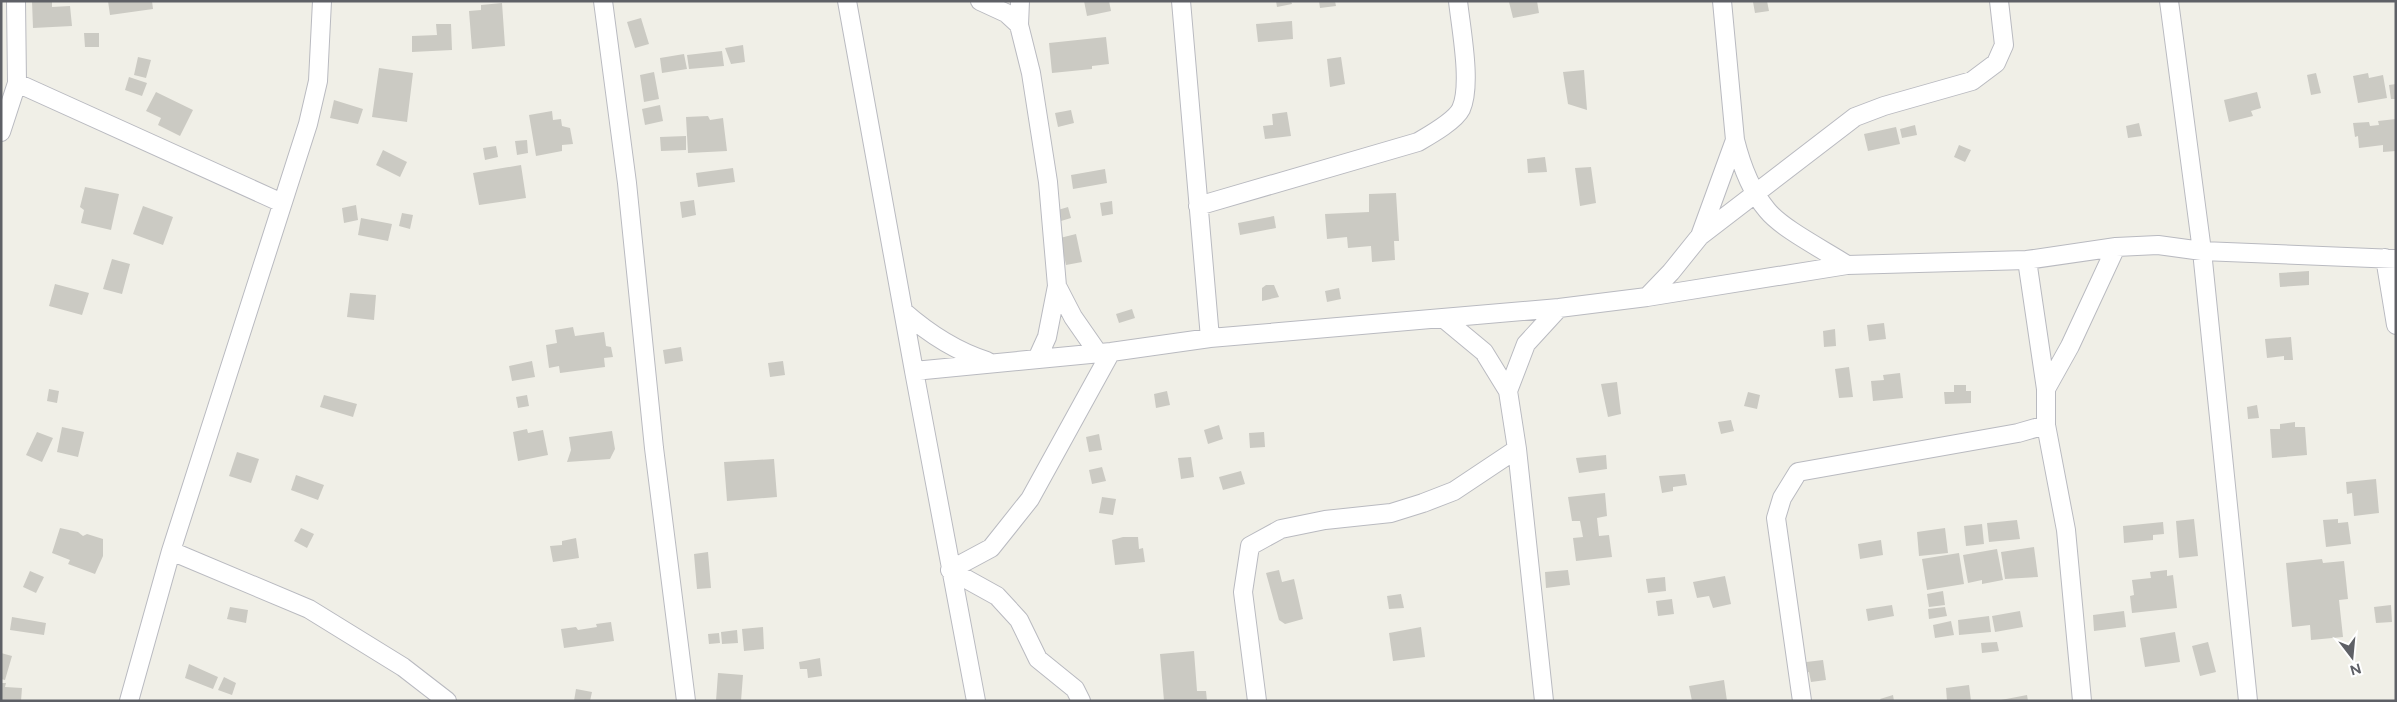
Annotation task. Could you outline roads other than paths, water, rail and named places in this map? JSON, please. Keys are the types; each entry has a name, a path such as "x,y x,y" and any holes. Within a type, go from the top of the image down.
{"street":[{"path":"1,132 17,83 16,1"},
{"path":"129,701 171,551 308,124 318,81 322,1"},
{"path":"603,1 627,183 654,448 686,701"},
{"path":"847,1 950,570 976,701"},
{"path":"980,1 1006,14 1019,25"},
{"path":"1020,1 1019,25 1031,73 1048,182 1058,286 1047,337 1037,359"},
{"path":"1181,1 1210,338"},
{"path":"1198,206 1418,142 1436,132 1460,111 1467,91 1458,1"},
{"path":"1722,1 1735,140 1740,161 1768,212 1848,265"},
{"path":"1647,297 1671,272 1700,236 1855,117 1892,104 1972,82 1996,63 2004,44 1999,1"},
{"path":"2169,1 2202,251 2248,701"},
{"path":"17,83 282,203"},
{"path":"1700,236 1735,140"},
{"path":"914,372 1105,352 1210,338 1559,308 1647,297 1848,265 2027,260 2116,247 2158,245 2202,251 2390,258 2396,325"},
{"path":"2046,389 2070,346 2116,247"},
{"path":"2027,260 2046,389 2046,425 2066,530 2082,701"},
{"path":"1058,286 1073,317 1105,352"},
{"path":"1508,391 1526,344 1559,308"},
{"path":"903,311 941,340 970,356 994,364"},
{"path":"1442,318 1484,352 1508,391 1518,449 1544,701"},
{"path":"950,570 991,548 1030,499 1105,352"},
{"path":"1802,701 1776,518 1782,498 1798,472 2018,433 2046,425"},
{"path":"1257,701 1244,592 1250,546 1281,528 1326,520 1391,513 1423,503 1454,491 1518,449"},
{"path":"171,551 309,609 403,667 447,701"},
{"path":"950,570 997,596 1019,620 1038,659 1075,690 1081,701"}]}
